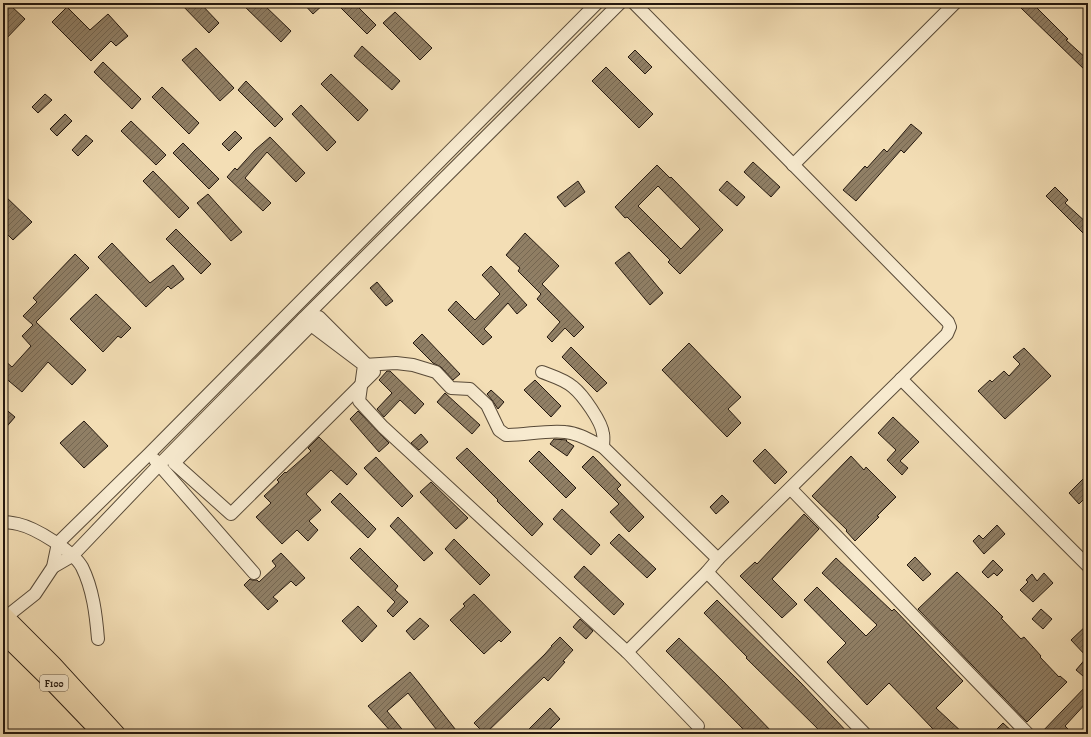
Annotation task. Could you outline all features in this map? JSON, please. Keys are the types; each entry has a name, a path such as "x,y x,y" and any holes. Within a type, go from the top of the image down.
{"highway":[{"name":"F100","path":"4,622 55,684 103,734"}],"main road":[{"path":"4,622 53,664 117,734"}],"street":[{"path":"4,622 35,594 53,567 58,544 597,3"},
{"path":"53,567 72,556 159,465 303,319 620,3"},
{"path":"626,652 707,572 718,559 947,334 950,328 948,322 634,3"},
{"path":"793,165 955,3"},
{"path":"319,317 374,372 231,514 174,463 319,317"},
{"path":"303,319 364,365 396,363 413,366 436,372 451,388 470,389 487,405 499,430 506,434 564,432 575,434 603,447 718,559"},
{"path":"364,365 359,401 383,427 626,652 698,726"},
{"path":"542,372 564,380 574,387 595,413 603,433 603,447"},
{"path":"901,380 1088,566"},
{"path":"149,454 254,573"},
{"path":"791,488 1028,734"},
{"path":"3,522 19,524 58,544 81,566 90,590 95,610 98,639"},
{"path":"707,572 865,734"}],"building":[{"path":"180,3 200,3 219,23 209,33"},
{"path":"241,3 262,3 291,31 281,42"},
{"path":"303,3 325,3 313,14"},
{"path":"336,3 354,3 376,25 367,34"},
{"path":"1026,3 1032,3 1068,39 1066,40 1088,60 1088,73 1021,8"},
{"path":"10,5 25,19 3,42 3,13"},
{"path":"67,7 90,30 108,14 128,36 116,46 111,41 91,61 52,22"},
{"path":"395,12 432,48 420,60 383,23"},
{"path":"362,46 400,81 392,90 354,56"},
{"path":"196,48 234,88 220,101 182,60"},
{"path":"635,50 652,67 645,74 628,57"},
{"path":"103,62 141,99 132,109 94,72"},
{"path":"606,67 653,114 639,128 592,81"},
{"path":"331,74 368,110 358,121 321,84"},
{"path":"246,81 283,119 275,127 238,90"},
{"path":"162,87 199,123 189,134 152,97"},
{"path":"45,94 52,100 38,113 32,107"},
{"path":"301,105 336,142 327,151 292,114"},
{"path":"65,114 72,121 57,136 50,129"},
{"path":"131,121 166,155 156,165 121,131"},
{"path":"911,124 922,133 904,153 901,150 856,201 843,190 865,166 867,168 884,149 887,152"},
{"path":"235,131 242,138 229,151 222,144"},
{"path":"86,135 93,141 78,156 72,150"},
{"path":"270,137 305,173 296,182 267,152 245,178 271,203 263,211 227,177 235,168 237,170 255,150"},
{"path":"183,143 219,179 209,189 173,153"},
{"path":"753,162 780,187 771,197 744,172"},
{"path":"657,165 670,178 671,177 723,230 680,274 668,262 670,260 615,207","holes":["658,186 700,229 681,249 638,206"]},
{"path":"153,171 189,208 179,218 143,181"},
{"path":"578,181 585,192 565,207 557,197"},
{"path":"727,181 745,197 737,206 719,190"},
{"path":"1055,187 1068,200 1065,203 1088,224 1088,238 1046,196"},
{"path":"3,194 32,222 13,240 3,230"},
{"path":"208,194 242,232 231,241 197,203"},
{"path":"176,229 211,264 201,274 166,239"},
{"path":"525,233 559,266 542,284 584,327 574,337 565,328 552,342 547,337 560,322 537,299 541,294 518,271 520,268 506,255"},
{"path":"112,243 150,283 173,265 184,279 171,289 168,286 146,307 98,257"},
{"path":"629,252 663,293 650,305 615,263"},
{"path":"75,254 89,268 36,322 86,370 72,385 48,362 22,392 3,376 3,359 12,367 31,346 22,336 33,325 23,316 37,302 33,298"},
{"path":"491,266 527,305 517,314 508,303 484,329 492,337 483,345 448,310 456,301 475,320 500,294 482,275"},
{"path":"377,282 393,301 386,306 370,288"},
{"path":"96,294 131,328 121,338 118,336 103,352 70,319"},
{"path":"422,334 460,374 453,380 441,367 433,363 413,343"},
{"path":"689,343 741,397 728,409 741,423 727,437 662,370"},
{"path":"571,347 607,383 597,392 562,357"},
{"path":"1024,348 1051,376 1005,419 978,391 990,380 992,382 1004,371 1009,376 1020,364 1013,357"},
{"path":"387,371 390,371 424,404 415,414 400,400 384,417 377,409 392,393 379,380"},
{"path":"535,380 561,406 551,417 524,390"},
{"path":"491,390 504,402 498,409 487,394"},
{"path":"445,393 480,425 472,434 437,402"},
{"path":"3,407 15,417 3,431"},
{"path":"358,411 389,443 379,452 350,419"},
{"path":"893,417 919,442 900,461 908,468 902,475 887,460 896,450 878,433"},
{"path":"84,421 108,446 84,468 60,443"},
{"path":"421,434 428,442 419,450 411,443"},
{"path":"319,437 357,474 347,485 331,470 306,494 321,510 309,521 318,530 308,541 297,530 282,544 256,517 271,503 264,496 279,482 277,480 285,472 286,473 311,451 308,448"},
{"path":"554,439 567,440 566,441 574,446 567,456 550,444"},
{"path":"467,448 543,524 532,536 456,458"},
{"path":"765,449 787,472 775,484 753,461"},
{"path":"539,451 576,488 566,498 529,461"},
{"path":"593,456 621,485 617,489 644,517 629,532 610,512 619,504 582,467"},
{"path":"851,456 864,470 866,467 896,497 855,541 846,531 847,530 812,496"},
{"path":"376,457 413,496 402,507 364,468"},
{"path":"1088,474 1088,495 1079,504 1069,493"},
{"path":"431,482 468,518 456,529 420,492"},
{"path":"340,493 376,529 368,538 331,502"},
{"path":"722,495 729,502 716,514 710,507"},
{"path":"562,509 600,545 591,555 553,519"},
{"path":"804,514 819,529 772,579 797,604 782,618 740,576 755,562 757,564"},
{"path":"398,517 433,553 424,561 390,526"},
{"path":"997,525 1005,534 984,554 973,541 979,535 983,539"},
{"path":"619,534 656,569 647,578 610,543"},
{"path":"454,539 490,575 480,585 445,549"},
{"path":"360,548 398,586 395,590 408,602 393,617 387,611 395,602 350,558"},
{"path":"281,553 305,578 296,586 291,581 273,597 278,601 268,610 244,585 250,579 257,580 259,582 276,566 272,561"},
{"path":"915,557 931,574 923,581 907,565"},
{"path":"836,558 892,611 894,609 963,681 936,708 964,734 928,734 933,729 889,683 867,705 827,662 846,643 804,600 817,587 866,636 877,625 822,573"},
{"path":"993,560 1003,570 997,576 994,573 988,578 982,572"},
{"path":"584,566 624,604 614,615 574,577"},
{"path":"957,572 1003,617 1001,618 1021,639 1024,637 1059,677 1060,676 1067,682 1027,722 918,609"},
{"path":"1044,573 1053,583 1033,602 1020,590 1028,582 1026,580 1032,574 1037,581"},
{"path":"474,594 511,632 501,642 499,640 484,654 450,620 465,606 463,604"},
{"path":"717,600 801,683 849,734 823,734 746,658 747,657 704,613"},
{"path":"358,606 377,626 362,642 342,621"},
{"path":"1041,609 1052,619 1043,629 1032,619"},
{"path":"420,618 429,626 414,640 406,631"},
{"path":"580,619 593,631 586,639 573,627"},
{"path":"1088,624 1088,671 1083,676 1076,670 1087,657 1071,640"},
{"path":"560,637 573,650 563,661 565,662 548,681 544,677 485,734 474,723 545,654"},
{"path":"679,638 774,734 748,734 666,651"},
{"path":"410,672 459,734 440,734 408,693 387,711 406,734 393,734 368,706"},
{"path":"1088,684 1088,701 1065,726 1069,730 1065,734 1040,734"},
{"path":"550,708 560,719 545,734 524,734"},
{"path":"1003,723 1015,734 992,734"}]}
